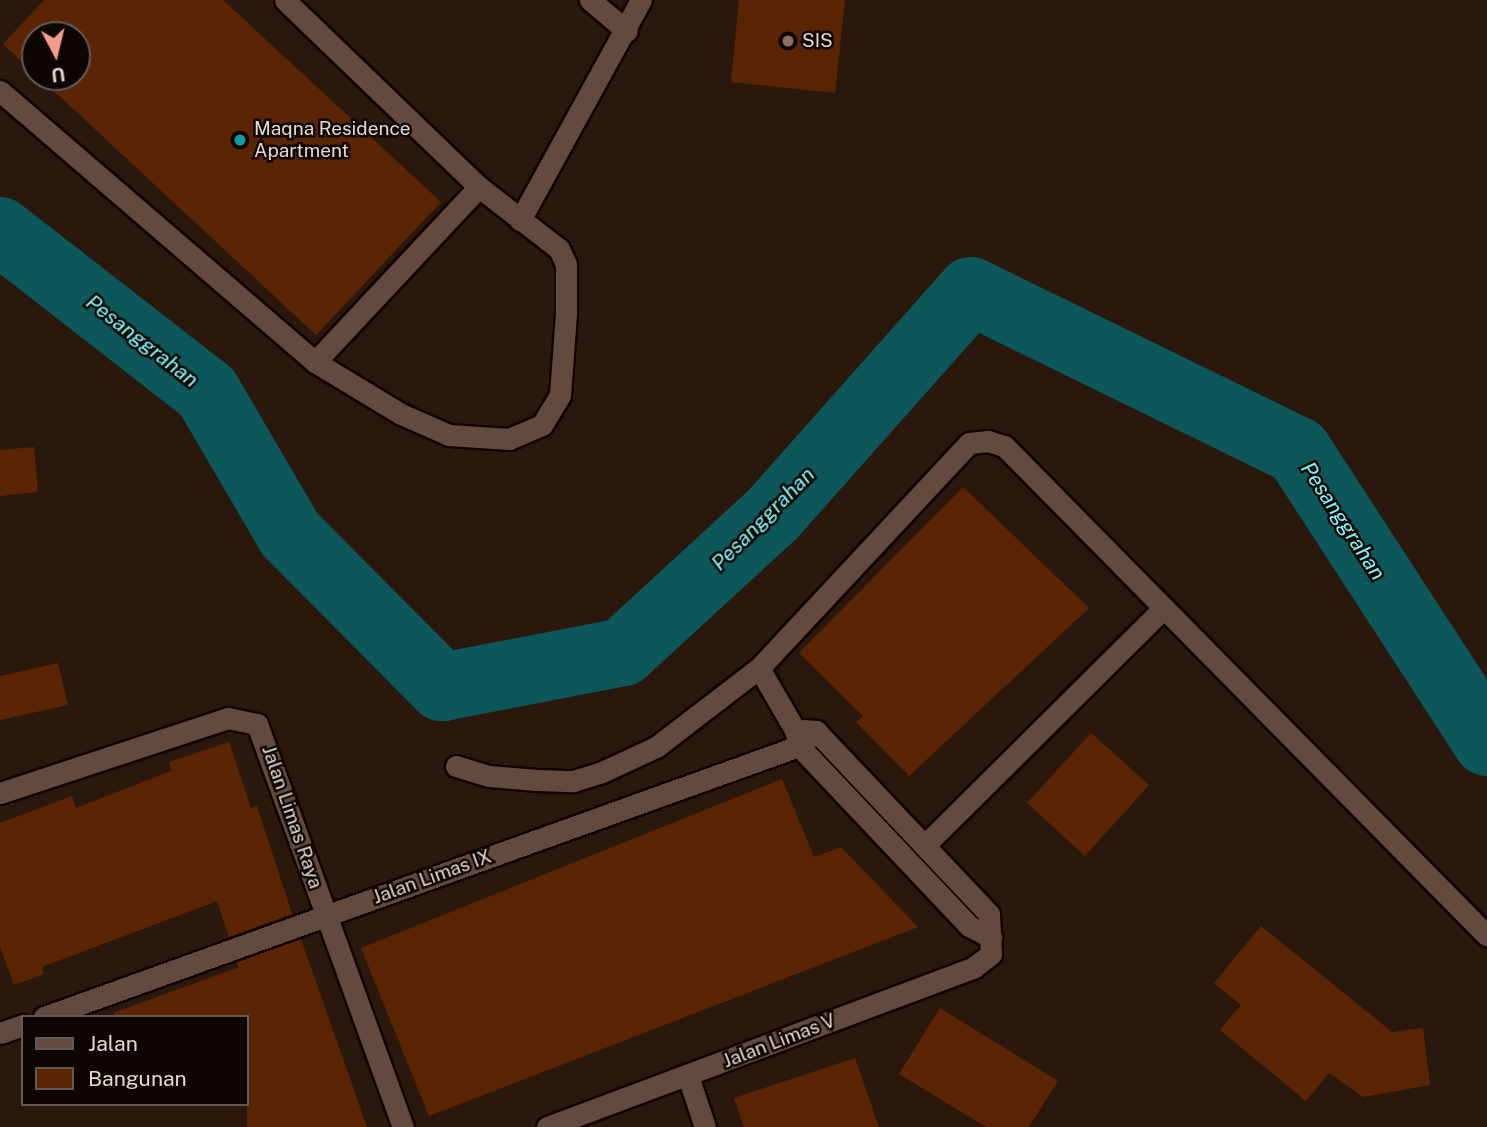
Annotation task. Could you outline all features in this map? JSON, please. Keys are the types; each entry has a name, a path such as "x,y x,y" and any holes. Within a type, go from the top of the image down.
{"street":[{"path":"0,91 315,362 401,414 449,435 509,439 542,425 560,395 566,264 559,249 478,187 285,0"},
{"path":"590,0 627,31"},
{"path":"520,220 627,31 641,0"},
{"path":"315,362 478,187"},
{"path":"456,766 489,776 573,782 656,747 759,668 970,443 988,441 1004,446 1487,935"},
{"path":"926,844 1164,608"},
{"path":"759,668 803,736 969,926 991,937"},
{"name":"Jalan Limas Raya","path":"0,793 228,718 243,718 264,734 402,1127"},
{"path":"803,736 926,844 989,914 991,937"},
{"name":"Jalan Limas IX","path":"50,1015 326,915 803,736"},
{"name":"Jalan Limas V","path":"547,1127 974,967 990,954 991,937"},
{"path":"0,1033 21,1026"},
{"path":"688,1076 705,1127"}],"building":[{"name":"Maqna Residence Apartment","path":"44,0 223,0 441,202 316,335 54,91 91,91 91,21 24,21"},
{"name":"SIS","path":"739,0 845,0 835,93 731,82"},
{"name":"Maqna Residence Apartment","path":"21,25 21,61 3,44"},
{"path":"34,447 38,492 0,496 0,450"},
{"path":"963,487 1089,608 909,776 856,722 863,716 799,653"},
{"path":"58,663 68,705 0,720 0,676"},
{"path":"1091,733 1149,785 1085,856 1027,803"},
{"path":"229,742 251,808 257,806 292,914 229,937 217,901 42,967 44,974 14,985 0,947 0,823 72,796 76,808 171,771 169,762"},
{"path":"782,779 814,857 841,847 918,927 429,1116 361,948"},
{"path":"1261,926 1392,1032 1423,1028 1430,1085 1363,1097 1329,1073 1306,1101 1220,1030 1241,1005 1214,983"},
{"path":"301,939 367,1127 247,1127 248,1015 114,1015 239,967 237,962"},
{"path":"940,1008 1058,1081 1029,1127 986,1127 899,1074"},
{"path":"855,1058 879,1127 744,1127 734,1098"}],"waterway":[{"name":"Pesanggrahan","path":"0,231 207,392 290,534 442,687 623,652 773,514 971,291 1298,451 1487,742"}],"place":[{"name":"SIS","path":"788,41"},
{"name":"Maqna Residence Apartment","path":"240,140"}]}
